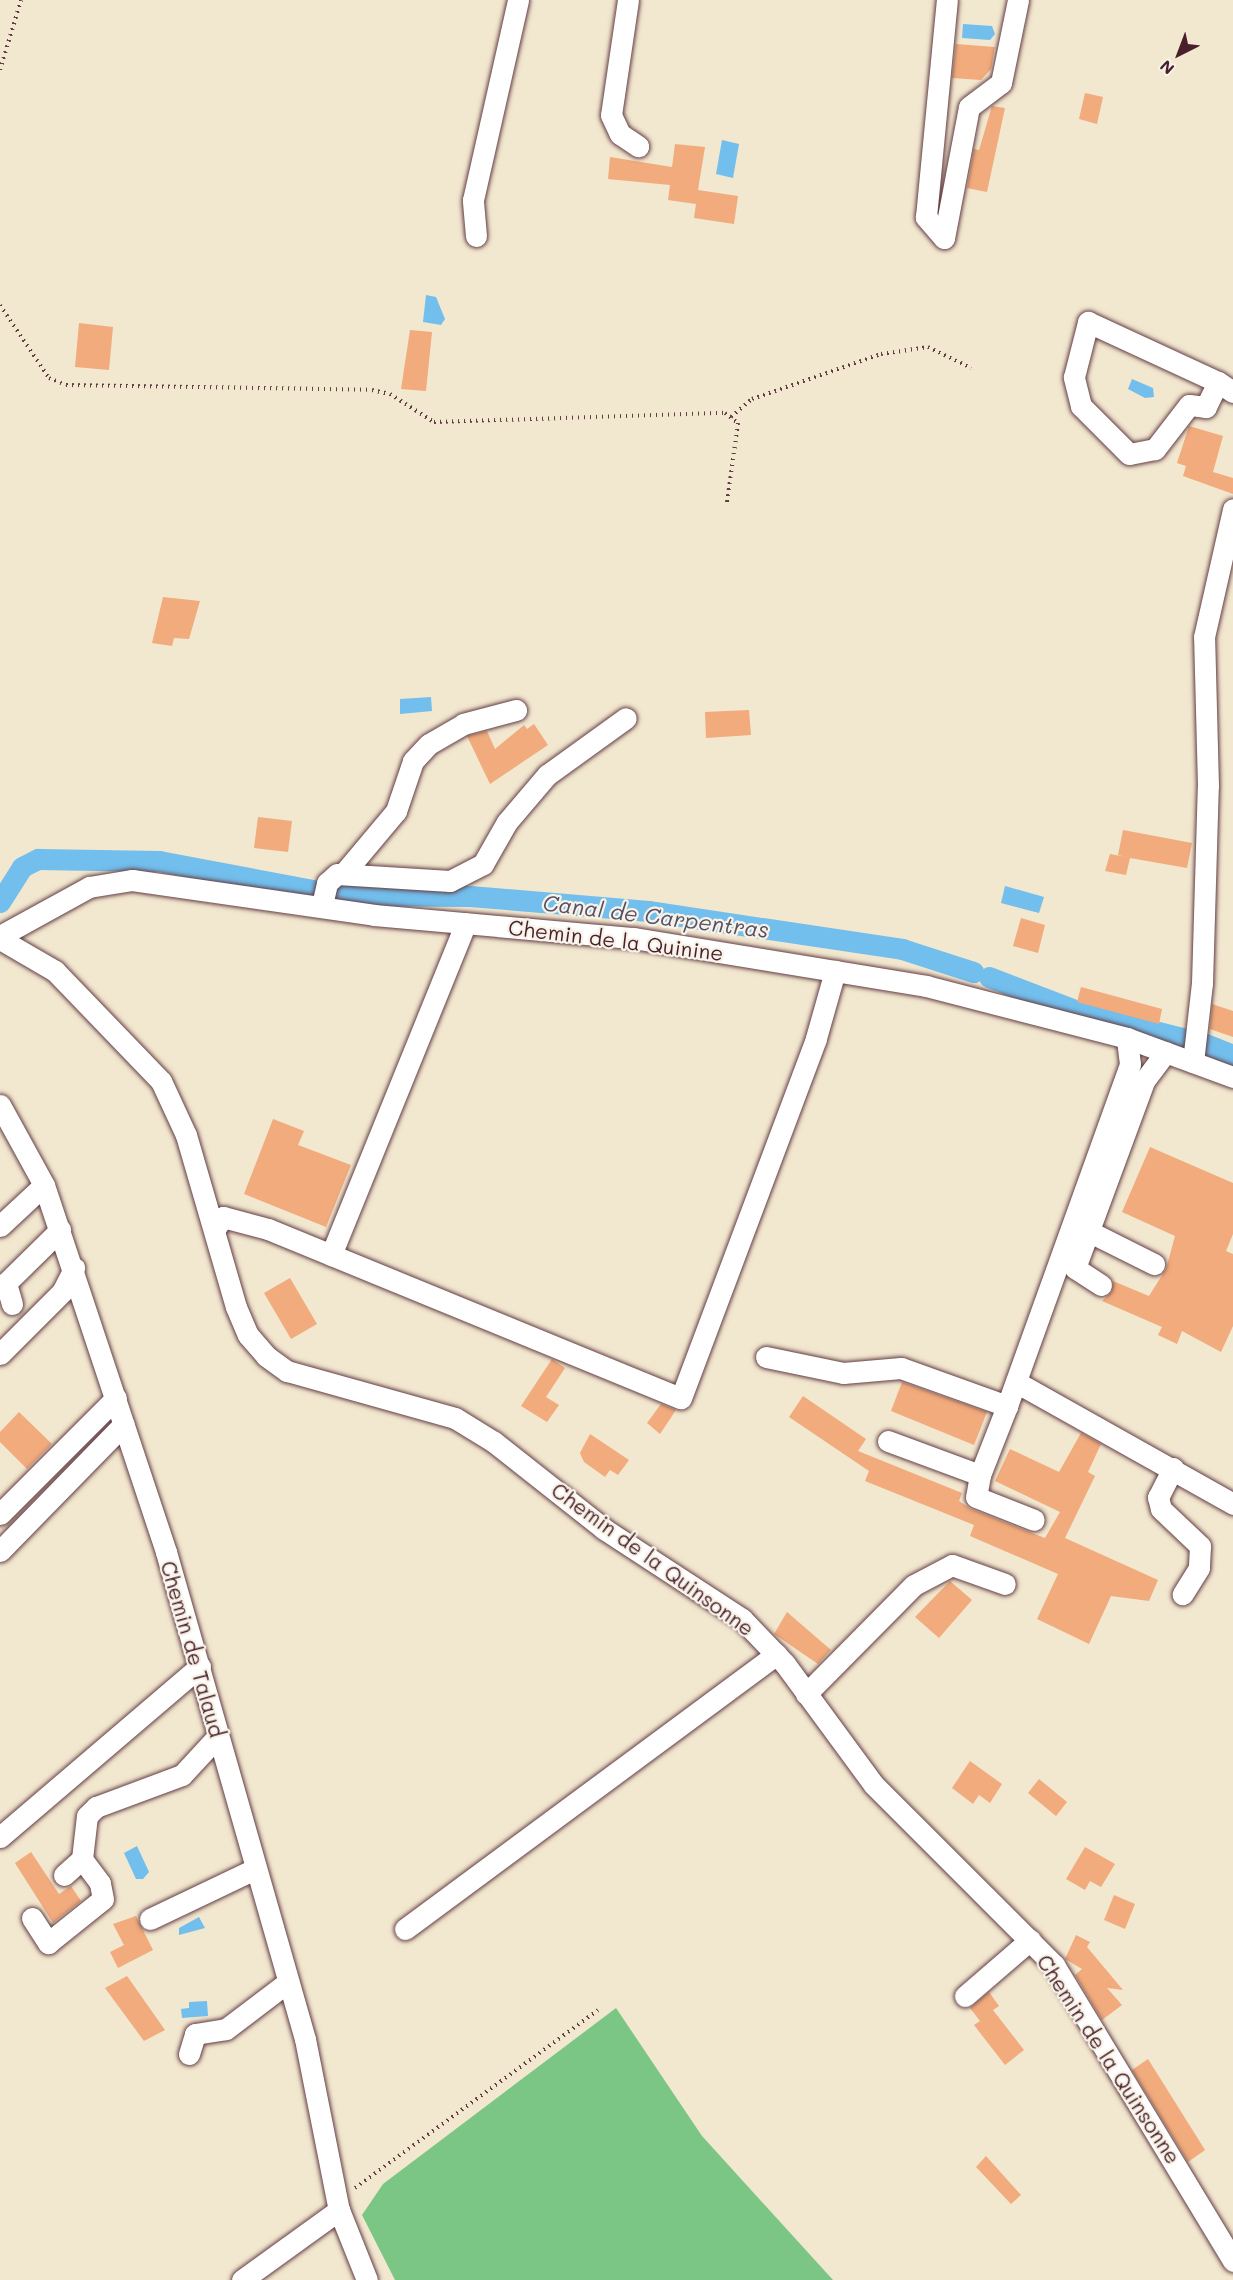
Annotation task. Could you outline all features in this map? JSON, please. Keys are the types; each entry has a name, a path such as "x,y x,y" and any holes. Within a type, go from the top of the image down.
{"street":[{"path":"476,236 473,200 518,0"},
{"path":"628,0 611,115 620,134 638,146"},
{"path":"946,0 926,217 944,238 969,107 1001,83 1018,0"},
{"path":"1088,322 1226,387 1206,407 1189,405 1155,449 1129,454 1081,406 1074,377 1088,322"},
{"path":"1193,1062 1202,983 1208,786 1203,637 1233,509"},
{"path":"344,873 396,811 413,761 429,744 463,724 516,710"},
{"path":"322,905 331,877 344,873 450,881 483,864 507,822 547,775 626,718"},
{"name":"Chemin de la Quinine","path":"1,937 89,887 132,880 466,923 634,938 926,986 1127,1038 1233,1077"},
{"path":"331,1255 466,923"},
{"name":"Chemin de la Quinsonne","path":"1,937 55,971 161,1081 186,1135 236,1307 248,1335 266,1356 287,1371 455,1419 494,1442 604,1528 742,1619 776,1654 874,1785 1054,1965 1233,2261"},
{"path":"214,1230 223,1217 331,1255 681,1398 816,1038 835,971"},
{"path":"1034,1520 975,1497 980,1475 1007,1407 1130,1064 1127,1038"},
{"path":"1101,1285 1075,1268 1144,1081 1166,1052"},
{"name":"Chemin de Talaud","path":"0,1105 44,1185 74,1268 200,1666 288,1982 338,2206 368,2280"},
{"path":"0,1226 44,1185"},
{"path":"12,1304 6,1283 60,1230"},
{"path":"1088,1231 1155,1264"},
{"path":"0,1354 62,1292 74,1268"},
{"path":"766,1357 843,1373 901,1368 1007,1407"},
{"path":"1016,1382 1173,1468 1233,1504"},
{"path":"0,1514 116,1398"},
{"path":"0,1551 124,1424"},
{"path":"888,1441 980,1475"},
{"path":"1173,1468 1158,1497 1161,1509 1200,1546 1199,1568 1183,1594"},
{"path":"806,1694 914,1585 952,1564 1005,1584"},
{"path":"405,1929 776,1654"},
{"path":"0,1837 200,1666"},
{"path":"32,1918 48,1943 104,1899 100,1883 82,1859 82,1830 96,1807 182,1775 218,1736"},
{"path":"64,1875 82,1859"},
{"path":"150,1919 255,1869"},
{"path":"965,1996 1029,1940"},
{"path":"189,2054 195,2034 226,2029 288,1982"},
{"path":"242,2280 338,2206"}],"path":[{"path":"0,70 21,0"},
{"path":"0,305 49,378 66,385 372,390 390,394 434,422 725,413 738,423 738,439 727,502"},
{"path":"731,417 752,399 881,354 928,347 971,368"},
{"path":"338,2206 598,2010"}],"green space":[{"path":"616,2008 702,2136 833,2280 395,2280 362,2215 383,2184"}],"water":[{"path":"963,24 992,26 995,34 990,40 962,38"},
{"path":"722,140 739,144 733,178 716,174"},
{"path":"426,295 436,297 445,319 441,325 423,322"},
{"path":"1132,379 1153,388 1154,397 1145,398 1128,389"},
{"path":"431,697 432,711 400,714 400,699"},
{"path":"1005,886 1044,897 1039,913 1001,903"},
{"path":"137,1846 149,1872 143,1879 136,1879 124,1853"},
{"path":"199,1917 205,1928 179,1935 179,1928"},
{"path":"207,2001 208,2016 182,2018 181,2009 189,2008 189,2002"}],"building":[{"path":"956,44 995,47 991,69 981,80 952,78"},
{"path":"1085,93 1103,97 1097,124 1079,119"},
{"path":"992,106 1005,108 987,192 967,188 974,149 979,150"},
{"path":"675,144 705,147 698,190 738,196 734,224 694,218 696,204 668,200 670,185 608,179 610,157 672,167"},
{"path":"79,323 113,327 109,370 75,367"},
{"path":"410,330 432,332 426,391 401,389"},
{"path":"1189,426 1223,436 1213,472 1233,478 1233,494 1183,476 1186,466 1177,463"},
{"path":"163,597 200,601 189,639 174,638 172,646 152,643"},
{"path":"749,710 751,735 706,738 705,712"},
{"path":"534,724 548,745 490,784 467,736 487,731 495,749 524,725 527,729"},
{"path":"258,817 292,821 288,852 254,848"},
{"path":"1123,830 1192,843 1187,868 1130,858 1126,875 1105,871 1110,854 1126,857 1118,855"},
{"path":"1021,918 1045,925 1038,953 1013,946"},
{"path":"1081,987 1162,1009 1159,1024 1077,1002"},
{"path":"1212,1004 1233,1011 1233,1037 1210,1029"},
{"path":"273,1119 304,1131 298,1145 351,1165 326,1227 244,1194"},
{"path":"1150,1147 1233,1183 1233,1234 1226,1251 1233,1254 1233,1326 1221,1352 1182,1331 1177,1344 1158,1335 1162,1327 1102,1301 1112,1291 1113,1281 1149,1296 1166,1269 1175,1236 1122,1212"},
{"path":"290,1278 317,1324 291,1339 264,1293"},
{"path":"552,1359 565,1368 546,1397 559,1405 547,1422 521,1406"},
{"path":"902,1382 987,1412 974,1445 891,1411"},
{"path":"803,1396 866,1439 858,1451 962,1493 959,1501 971,1509 1045,1538 1060,1512 995,1481 1010,1449 1059,1472 1081,1433 1101,1444 1088,1472 1095,1476 1065,1538 1158,1580 1149,1601 1111,1596 1089,1644 1037,1619 1058,1574 970,1536 974,1525 865,1481 869,1471 789,1417"},
{"path":"661,1404 676,1410 660,1434 647,1423"},
{"path":"19,1412 52,1444 27,1469 0,1442 0,1432"},
{"path":"590,1434 629,1460 618,1475 610,1470 605,1477 584,1462 580,1453"},
{"path":"950,1581 972,1600 939,1638 915,1617"},
{"path":"787,1612 831,1650 818,1664 774,1634"},
{"path":"970,1761 1002,1784 990,1803 979,1795 973,1804 952,1788"},
{"path":"1039,1779 1067,1802 1056,1816 1028,1793"},
{"path":"1085,1847 1115,1864 1101,1887 1090,1881 1085,1890 1066,1879"},
{"path":"31,1852 59,1894 71,1886 81,1901 53,1923 15,1863"},
{"path":"1114,1895 1135,1904 1125,1929 1104,1920"},
{"path":"136,1916 153,1950 118,1968 110,1952 124,1945 113,1924"},
{"path":"1076,1935 1090,1942 1087,1947 1123,1990 1107,1988 1122,2005 1102,2020 1075,1975 1082,1969 1065,1959"},
{"path":"127,1976 165,2030 144,2041 105,1988"},
{"path":"989,1992 999,2006 993,2010 1024,2050 1005,2065 974,2025 980,2021 970,2008"},
{"path":"1148,2059 1205,2150 1188,2162 1132,2070"},
{"path":"986,2156 1021,2195 1011,2204 976,2167"}],"waterway":[{"name":"Canal de Carpentras","path":"0,902 22,867 38,859 159,861 318,891"},
{"name":"Canal de Carpentras","path":"334,895 470,896 648,911 902,949 973,972"},
{"name":"Canal de Carpentras","path":"989,977 1080,1012 1186,1039"},
{"name":"Canal de Carpentras","path":"1203,1043 1233,1055"}]}
